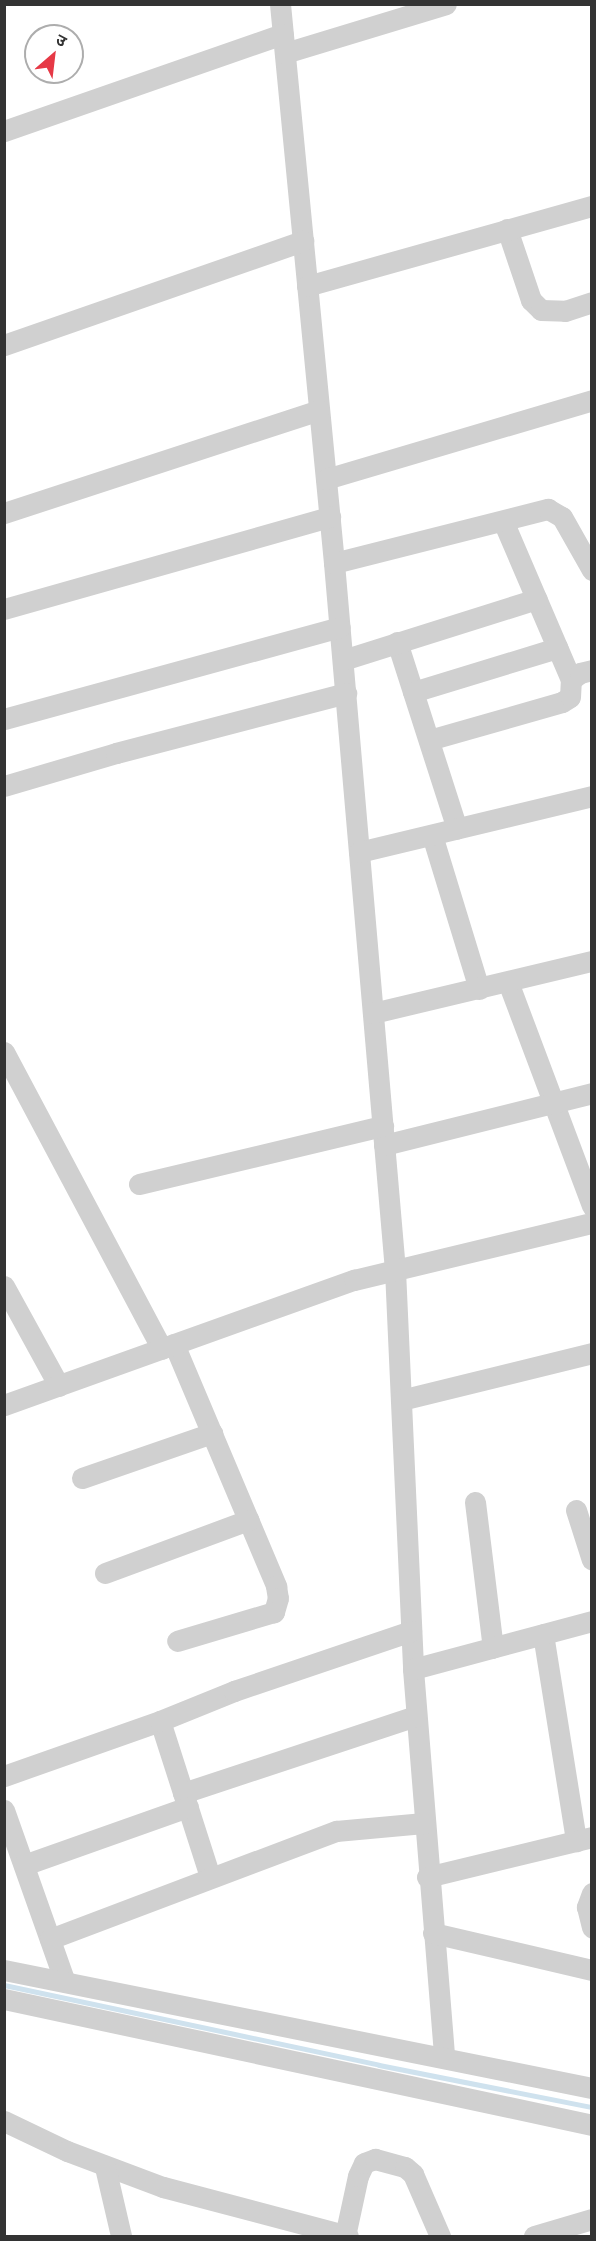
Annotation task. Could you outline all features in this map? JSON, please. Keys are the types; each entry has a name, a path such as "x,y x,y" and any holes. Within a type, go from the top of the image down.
{"street":[{"path":"280,4 346,693 395,1270 412,1669 432,1934 444,2057"},
{"path":"4,131 284,43 447,4"},
{"path":"307,286 591,206"},
{"path":"507,229 528,292 541,310 565,311 591,302"},
{"path":"4,345 303,241"},
{"path":"326,480 591,400"},
{"path":"4,513 319,410"},
{"path":"334,563 538,511 555,511 568,527 591,570"},
{"path":"4,609 330,517"},
{"path":"429,740 562,702 570,697 571,680 503,521"},
{"path":"343,660 537,599"},
{"path":"4,719 340,627"},
{"path":"397,642 457,829"},
{"path":"413,692 557,648"},
{"path":"571,680 591,670"},
{"path":"4,786 116,753 346,693"},
{"path":"359,852 591,796"},
{"path":"432,835 478,989"},
{"path":"373,1013 591,961"},
{"path":"508,982 591,1206"},
{"path":"4,1052 168,1346 212,1433 276,1586 278,1606 274,1612 177,1641"},
{"path":"139,1184 591,1093"},
{"path":"4,1405 320,1291 395,1270 591,1223"},
{"path":"4,1286 59,1386"},
{"path":"401,1400 591,1353"},
{"path":"82,1478 212,1433"},
{"path":"475,1502 493,1648"},
{"path":"576,1510 591,1560"},
{"path":"105,1573 249,1520"},
{"path":"412,1669 591,1621"},
{"path":"4,1776 160,1721 234,1691 411,1631"},
{"path":"428,1877 584,1839 543,1634"},
{"path":"15,1854 185,1800 416,1716"},
{"path":"160,1721 210,1877"},
{"path":"4,1809 15,1854 50,1939 64,1982"},
{"path":"50,1939 336,1831 424,1823"},
{"path":"591,1893 587,1906 591,1927"},
{"path":"432,1934 591,1970"},
{"path":"4,1970 591,2088"},
{"path":"4,1999 591,2125"},
{"path":"4,2121 105,2167 163,2187 347,2236 358,2176 364,2163 375,2159 405,2168 413,2174 440,2236"},
{"path":"105,2167 121,2236"},
{"path":"534,2236 591,2219"}],"waterway":[{"path":"4,1985 379,2065 592,2107"}]}
